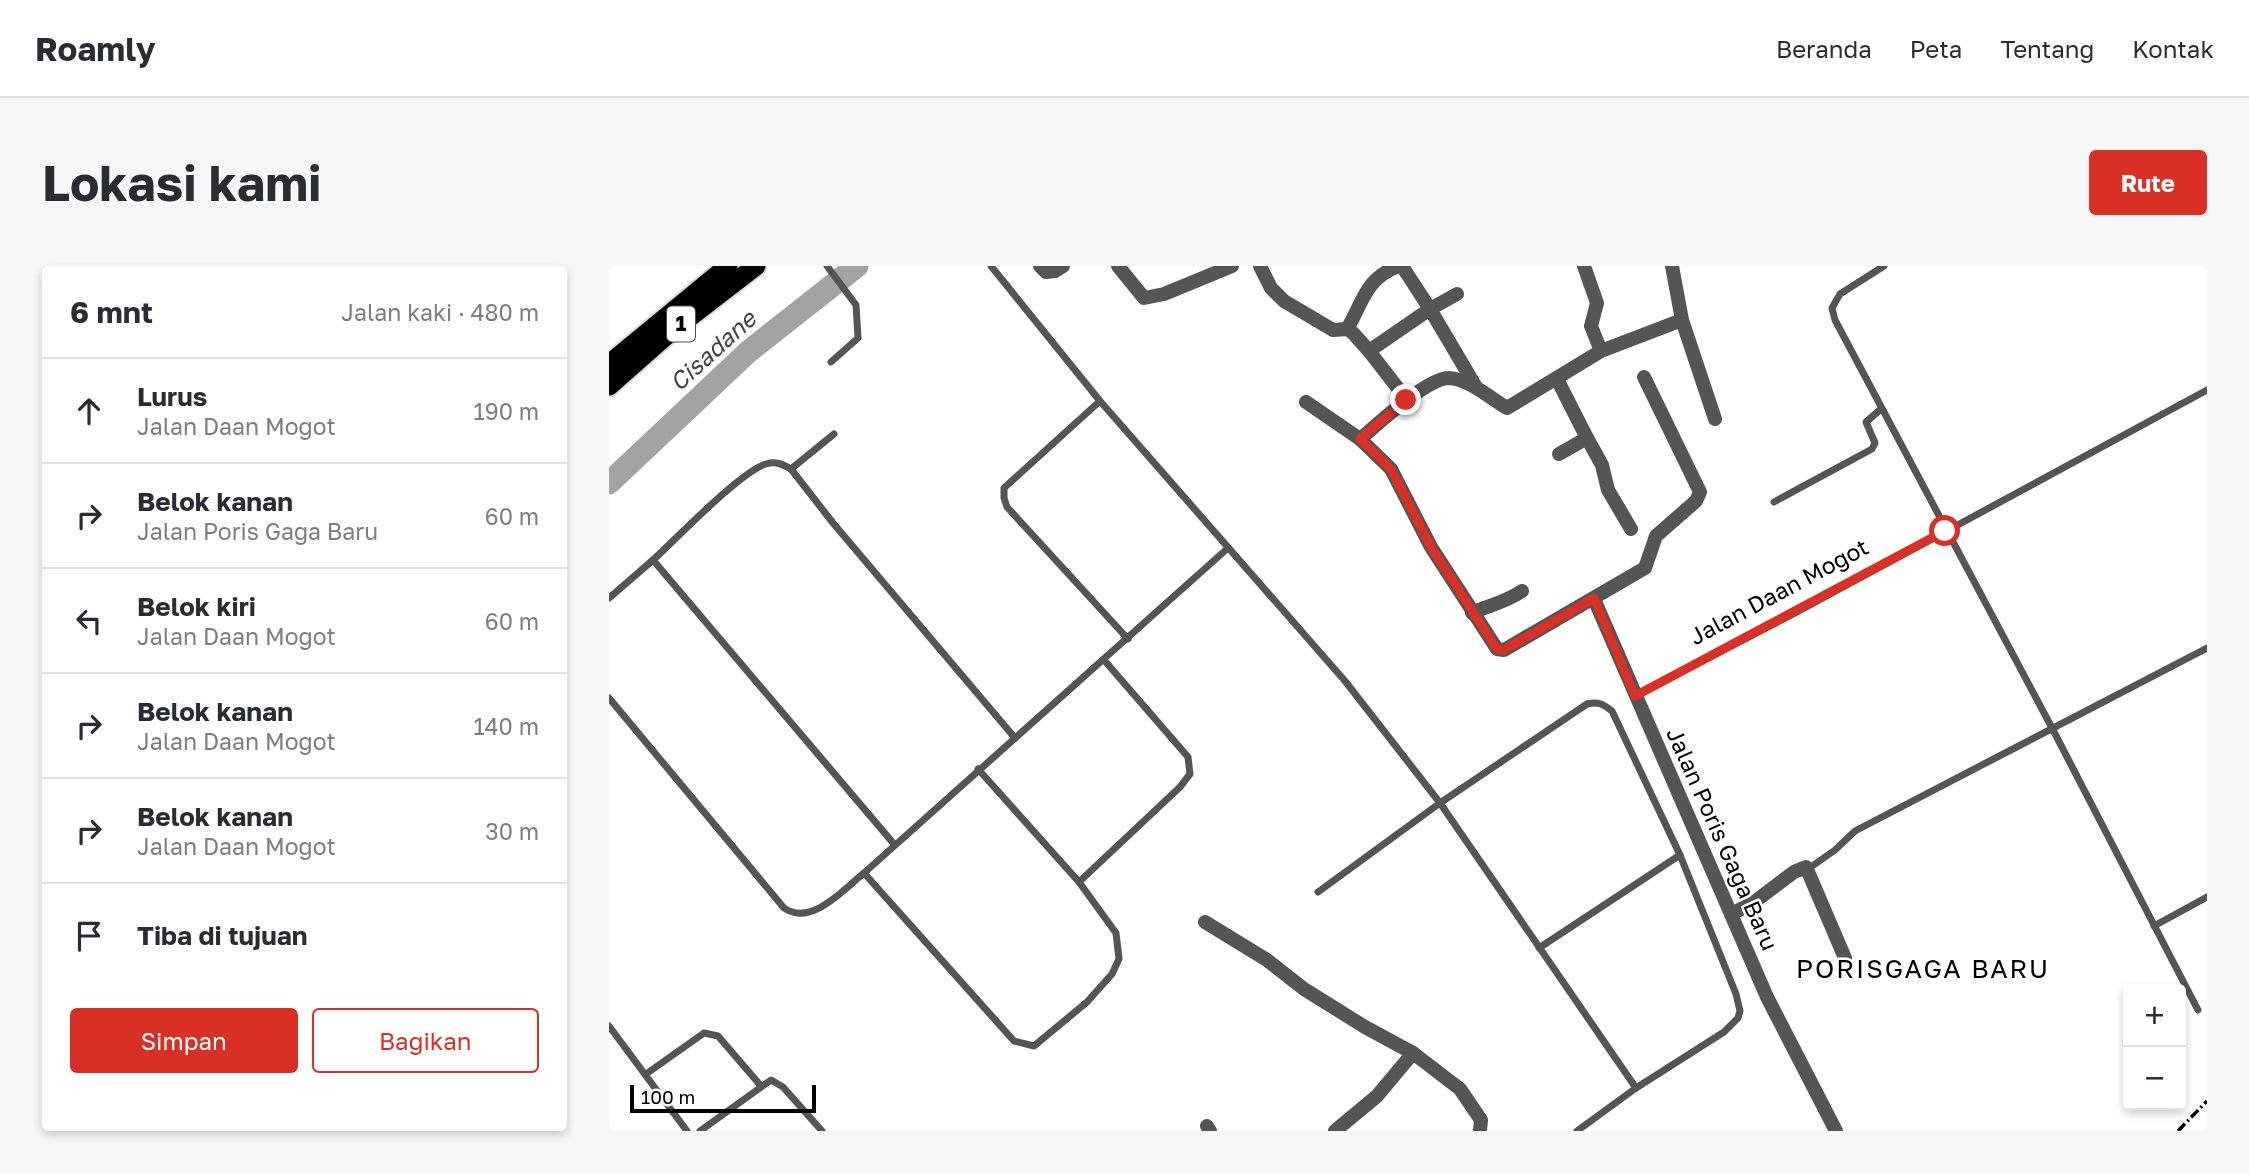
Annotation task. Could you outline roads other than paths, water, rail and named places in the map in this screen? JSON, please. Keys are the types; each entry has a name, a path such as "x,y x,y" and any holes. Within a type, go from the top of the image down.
{"highway":[{"name":"1","path":"609,364 728,266"},
{"name":"1","path":"609,386 676,327 756,266"}],"street":[{"path":"1040,266 1047,271 1055,271 1063,266"},
{"path":"1118,266 1143,298 1164,294 1232,266"},
{"path":"1260,266 1271,288 1284,301 1333,330 1346,329 1353,332 1406,400"},
{"path":"1346,329 1369,285 1381,273 1400,266 1430,309 1477,390"},
{"path":"1584,266 1597,303 1591,326 1601,351"},
{"path":"1672,268 1682,320 1715,419"},
{"path":"1369,351 1457,294"},
{"path":"1360,439 1406,400 1437,380 1449,378 1465,383 1507,408 1601,351 1682,320"},
{"path":"1306,402 1360,439 1391,469 1431,547 1472,613 1497,649 1504,650 1645,568 1655,536 1696,501 1700,492 1644,377"},
{"path":"1556,379 1602,465 1608,490 1631,529"},
{"path":"1559,454 1587,438"},
{"path":"1472,613 1503,603 1522,591"},
{"name":"Jalan Poris Gaga Baru","path":"1594,598 1767,997 1836,1131"},
{"path":"1731,914 1753,903 1798,869 1805,867 1845,958"},
{"path":"1205,922 1267,960 1314,995 1413,1053 1465,1094 1481,1120 1480,1131"},
{"path":"1335,1131 1377,1096 1413,1053"}],"lane":[{"path":"827,266 856,305 858,338 831,362"},
{"path":"1884,266 1840,294 1832,308 1835,320 2198,1010"},
{"path":"995,269 1100,401 1345,681 1440,803 1636,1088"},
{"name":"Jalan Daan Mogot","path":"1635,696 2207,390"},
{"path":"1100,401 1004,488 1004,498 1007,508 1128,639"},
{"path":"1774,502 1872,449 1875,443 1866,422 1881,409"},
{"path":"792,468 834,434"},
{"path":"609,598 737,484 762,464 776,462 792,468 833,523 1015,737"},
{"path":"609,698 784,908 793,914 804,914 824,904 864,873 1228,548"},
{"path":"653,560 894,844"},
{"path":"1808,869 1835,850 1854,831 2207,648"},
{"path":"1079,882 1180,788 1190,774 1188,757 1104,660"},
{"path":"1318,892 1440,803 1587,704 1595,702 1604,705 1617,719 1680,855 1737,995 1740,1011 1738,1018 1724,1032 1636,1088 1577,1131"},
{"path":"864,873 1014,1041 1034,1046 1087,1002 1112,974 1119,959 1116,933 1079,882 978,769"},
{"path":"1539,948 1680,855"},
{"path":"2154,926 2207,897"},
{"path":"609,1026 687,1131"},
{"path":"646,1074 704,1033 718,1036 729,1046 761,1086"},
{"path":"700,1131 769,1081 778,1083 823,1131"}],"waterway":[{"name":"Cisadane","path":"609,483 748,352 857,266"}],"railway":[{"path":"2178,1131 2207,1101"}],"district":[{"name":"PORISGAGA BARU","path":"1923,969"}]}
